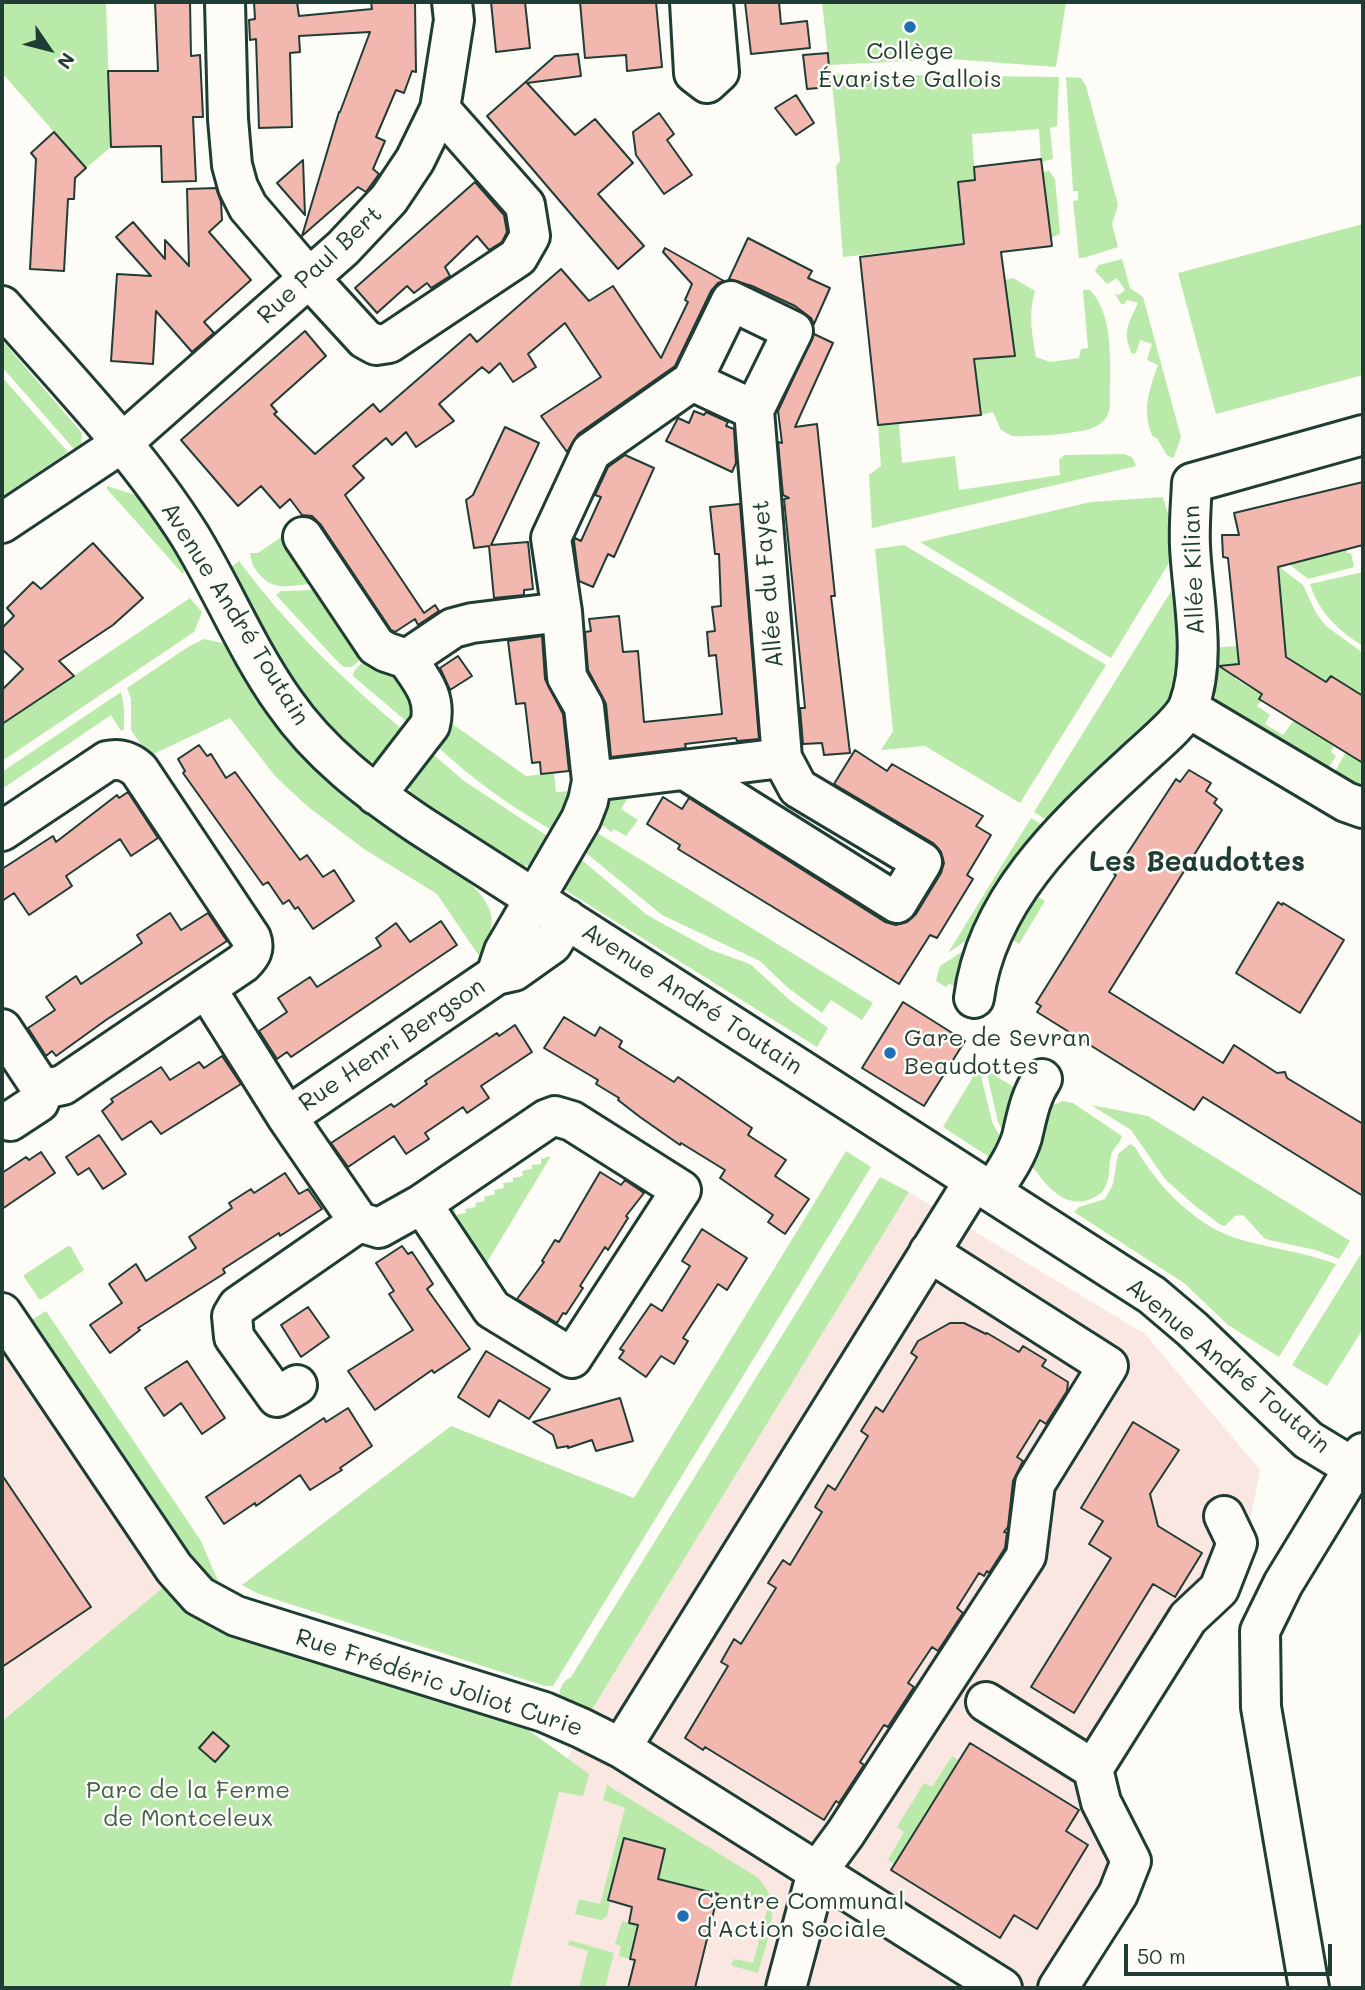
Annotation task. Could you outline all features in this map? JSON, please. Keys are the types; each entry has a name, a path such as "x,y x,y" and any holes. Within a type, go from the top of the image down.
{"street":[{"path":"225,2 228,119 232,165 238,187 248,207 309,278 365,340 376,345 389,343 518,257 530,236 525,205 440,108"},
{"name":"Rue Paul Bert","path":"2,523 122,443 343,248 389,199 415,160 440,108 454,20 452,2"},
{"path":"690,2 694,73 707,83 719,72 713,2"},
{"path":"536,898 581,819 592,781 584,707 567,677 562,612 551,538 591,453 692,381 731,301 793,331 754,410 692,381"},
{"name":"Avenue André Toutain","path":"2,306 122,443 190,537 284,702 325,751 376,795 1153,1295 1308,1440 1359,1461"},
{"name":"Allée du Fayet","path":"754,410 782,758"},
{"name":"Allée Kilian","path":"1188,708 1195,684 1197,607 1190,546 1192,482 1363,435"},
{"path":"303,537 376,646 407,659 432,699 430,725 376,795"},
{"path":"407,659 453,628 472,622 562,612"},
{"path":"974,998 982,955 992,931 1036,862 1188,708 1346,802 1363,808"},
{"path":"592,781 685,769 782,758 798,788 922,862 897,902 685,769"},
{"path":"2,831 107,761 122,760 131,763 139,770 254,946 243,963 63,1085 44,1089 38,1085 2,1029"},
{"name":"Rue Henri Bergson","path":"359,1222 287,1117 496,975 504,951 536,898"},
{"path":"496,975 514,971 551,944 567,919"},
{"path":"206,988 287,1117"},
{"path":"621,1748 929,1252 983,1186 1009,1166 1021,1138 1027,1110 1042,1079"},
{"path":"10,1121 39,1102 44,1089"},
{"path":"277,1398 234,1337 232,1316 238,1306 359,1222 379,1228 422,1204 555,1116 572,1121 681,1190 572,1358 492,1309 422,1204"},
{"path":"786,1988 817,1872 845,1834 1026,1556 1034,1484 1108,1366 929,1252"},
{"name":"Rue Frédéric Joliot Curie","path":"2,1313 174,1568 199,1596 236,1616 544,1712 582,1728 621,1748 1002,1988"},
{"path":"1309,1988 1261,1707 1261,1632 1283,1584 1359,1461"},
{"path":"1093,1769 1188,1618 1219,1589 1237,1543 1224,1516"},
{"path":"1286,1988 1241,1697 1250,1615 1269,1575 1290,1551 1314,1533"},
{"path":"986,1702 1093,1769 1101,1802 1131,1861 1118,1894 1058,1988"}],"shaded area":[{"path":"909,1192 1145,1334 1260,1470 1245,1548 1100,1770 1145,1873 1074,1988 510,1988 567,1760 588,1716"},
{"path":"2,1313 179,1574 2,1720"}],"green space":[{"path":"2,2 106,2 111,147 86,168 2,73"},
{"name":"Collège Évariste Gallois","path":"822,2 1066,2 1056,67 951,59 829,65"},
{"path":"831,74 1059,77 1057,126 1050,128 1053,159 1041,162 1039,129 972,134 975,180 958,182 964,244 843,257 836,166 840,161"},
{"path":"1066,77 1081,78 1086,86 1118,205 1112,224 1118,247 1083,258 1079,258 1073,201 1078,200 1078,191 1073,191"},
{"path":"1049,171 1055,179 1060,234 1051,238 1042,172"},
{"path":"1363,224 1363,375 1216,414 1178,273"},
{"path":"1122,259 1130,288 1143,297 1181,437 1174,457 1171,458 1157,438 1153,437 1147,418 1149,392 1158,365 1147,360 1152,344 1140,340 1136,353 1132,354 1127,339 1129,323 1138,303 1127,300 1121,304 1115,294 1119,295 1125,290 1117,278 1107,284 1095,271 1099,265"},
{"path":"1013,278 1035,291 1031,316 1036,357 1050,362 1079,358 1081,349 1088,348 1083,290 1090,290 1098,301 1107,329 1110,376 1109,409 1106,418 1098,425 1067,433 1012,436 1001,430 993,412 981,415 974,359 1014,356 1005,280"},
{"path":"2,340 82,433 81,444 74,449 2,367"},
{"path":"2,377 68,452 2,497"},
{"path":"899,423 902,463 955,456 959,490 1060,475 1059,460 1064,455 1124,454 1132,457 1136,466 872,528 869,475 881,466 878,425"},
{"path":"107,486 138,496 185,570 183,574 107,489"},
{"path":"1163,497 1178,548 1111,658 920,542 1091,502"},
{"path":"284,535 312,576 309,584 276,585 264,579 254,567 250,553 258,553"},
{"path":"904,545 1106,665 1020,803 925,746 881,750 893,731 875,549"},
{"path":"1346,549 1347,553 1351,553 1354,567 1308,579 1280,557"},
{"path":"239,561 277,608 318,652 408,734 384,759 370,761 351,755 283,672 230,568"},
{"path":"1278,566 1303,585 1316,613 1326,626 1363,653 1363,696 1331,676 1326,682 1281,654"},
{"path":"1183,572 1182,639 1169,705 1056,826 1034,812"},
{"path":"1363,572 1363,646 1330,620 1310,584"},
{"path":"281,591 320,592 366,654 352,667 344,667 336,660 276,595"},
{"path":"190,598 202,612 194,632 2,761 2,724"},
{"path":"204,639 223,643 267,715 316,771 386,828 474,887 488,905 492,924 479,956 437,894 364,849 307,806 275,776 230,718 149,756 131,730 131,699 127,688"},
{"path":"1237,646 1239,664 1234,665 1235,679 1262,694 1262,700 1257,706 1270,715 1265,724 1283,735 1294,720 1334,745 1331,752 1336,756 1323,776 1217,710 1210,648"},
{"path":"368,656 414,693 413,727 353,676 354,671"},
{"path":"121,692 124,729 121,731 111,715 2,789 2,772"},
{"path":"451,723 526,776 554,773 556,792 573,791 559,834 494,793 434,743"},
{"path":"428,750 464,781 555,841 543,856 529,865 516,866 417,803 411,795 409,780"},
{"path":"1346,752 1363,763 1363,799 1330,780"},
{"path":"634,788 621,809 638,820 626,836 614,829 611,832 596,820 612,795"},
{"path":"1031,818 1052,831 984,928 948,953"},
{"path":"591,829 873,1003 862,1020 831,1000 822,1013 787,987 760,961 662,915 580,848"},
{"path":"576,855 647,915 711,950 750,964 792,1002 828,1028 817,1047 565,890 564,882"},
{"path":"1028,890 1045,901 1019,944 1001,933"},
{"path":"980,940 962,988 949,984 946,987 936,981 940,966"},
{"path":"979,1067 992,1122 1006,1148 997,1162 943,1127"},
{"path":"986,1070 1020,1091 1009,1143 998,1122"},
{"path":"1063,1101 1073,1103 1122,1136 1111,1155 1104,1189 1088,1200 1078,1202 1060,1196 1044,1182 1025,1157 1046,1108"},
{"path":"1091,1105 1148,1116 1350,1241 1339,1259 1316,1250 1265,1239 1243,1215 1235,1216 1225,1226 1221,1225 1165,1179 1131,1130"},
{"path":"1130,1144 1180,1204 1209,1226 1242,1240 1336,1264 1279,1357 1228,1325 1184,1283 1074,1212 1079,1207 1105,1199 1113,1184 1118,1154"},
{"path":"846,1151 871,1167 553,1686 545,1686 259,1594 242,1585 451,1426 634,1498"},
{"path":"551,1156 480,1274 444,1207 450,1193 456,1215 466,1213 465,1209 476,1207 475,1203 485,1201 484,1197 495,1194 494,1190 504,1188 503,1183 513,1182 513,1178 523,1176 522,1171 532,1169 532,1165 541,1164 541,1159"},
{"path":"880,1177 909,1192 588,1716 559,1701 563,1684 571,1677"},
{"path":"68,1246 84,1270 39,1299 24,1275"},
{"path":"1361,1254 1363,1329 1327,1386 1292,1365"},
{"path":"46,1311 201,1541 226,1600 203,1578 30,1321"},
{"name":"Parc de la Ferme de Montceleux","path":"166,1585 502,1711 589,1774 583,1796 559,1792 510,1988 2,1988 2,1721"},
{"path":"952,1756 974,1770 907,1872 888,1860 904,1832 897,1827 924,1783 932,1787"},
{"path":"607,1785 757,1877 770,1899 772,1911 769,1935 758,1973 733,1966 731,1963 735,1959 753,1963 768,1907 658,1879 624,1838 608,1900 607,1916 601,1920 575,1914 579,1899 600,1904 625,1808 603,1800"},
{"path":"622,1921 638,1925 630,1959 619,1956 621,1946 615,1944"},
{"path":"569,1940 614,1953 605,1988 579,1988 588,1951 568,1945"}],"building":[{"path":"155,2 190,2 191,56 200,55 203,117 193,117 196,181 162,182 161,146 111,147 108,71 158,71"},
{"path":"254,2 297,2 299,16 372,9 371,2 415,2 416,72 412,71 404,93 396,90 376,137 385,141 373,169 379,174 366,192 358,187 302,236 339,112 370,32 299,36 300,52 290,53 292,127 259,128 256,39 250,40 249,20 255,19"},
{"path":"491,2 525,2 530,48 496,52"},
{"path":"580,2 656,2 662,67 627,71 626,55 585,58"},
{"path":"745,2 779,2 781,24 807,21 810,48 751,54"},
{"path":"828,53 830,87 807,89 803,55"},
{"path":"578,54 581,76 527,83 575,135 595,119 633,163 598,194 644,246 618,269 487,116 555,56"},
{"path":"796,95 814,123 796,135 775,108"},
{"path":"659,113 674,134 667,140 692,175 664,194 636,155 633,132"},
{"path":"54,132 86,168 75,178 74,199 68,199 64,271 30,269 36,159 31,153"},
{"path":"1041,159 1052,246 1001,252 1015,356 974,359 981,415 878,425 860,257 964,244 958,182 975,180 974,167"},
{"path":"303,160 305,215 277,183"},
{"path":"475,182 504,215 507,232 502,242 489,250 477,236 445,267 450,276 431,288 427,283 414,293 407,286 377,313 355,288"},
{"path":"216,188 221,202 222,220 209,232 251,280 204,322 214,333 192,352 156,311 153,364 111,361 117,274 151,276 116,237 133,222 165,259 165,240 189,266 187,189"},
{"path":"748,238 812,271 808,278 830,288 814,324 811,318 795,306 752,286 729,279"},
{"path":"665,248 724,281 711,291 675,366 578,434 567,452 541,416 601,377 565,323 528,354 536,367 513,382 500,363 489,373 482,367 439,404 454,421 416,447 406,432 392,445 386,438 353,466 364,478 345,495 424,613 435,605 439,611 418,625 415,619 395,632 391,630 321,525 312,516 302,515 290,499 280,508 261,486 238,506 181,440 305,331 326,356 271,405 277,412 274,414 315,454 373,404 380,412 470,334 477,342 561,269 589,301 613,286 661,358 688,302 685,300 692,284 663,252"},
{"path":"814,334 833,343 795,427 817,424 835,596 831,596 850,753 824,755 822,743 803,744 800,708 805,708 784,499 789,498 783,495 778,442 782,443 778,411"},
{"path":"694,411 704,415 706,412 728,422 726,426 734,429 736,463 732,472 666,441 678,418 689,423"},
{"path":"505,427 539,443 491,545 528,542 533,589 524,590 524,595 494,598 489,546 474,548 466,500 473,495"},
{"path":"625,455 654,468 614,557 608,554 593,587 579,581 574,541 575,538 581,541 601,497 595,495 608,467"},
{"path":"1363,482 1363,545 1278,567 1286,657 1326,682 1331,676 1363,696 1363,763 1259,699 1262,694 1219,666 1239,664 1228,558 1223,557 1222,535 1239,535 1234,513"},
{"path":"740,504 759,739 737,741 736,738 685,744 686,748 611,757 606,704 588,670 585,632 591,631 589,619 619,616 623,652 638,651 644,722 722,714 716,655 709,656 707,632 715,631 712,607 721,606 719,554 715,554 710,507"},
{"path":"93,543 143,598 113,625 59,661 74,676 2,724 2,690 23,669 2,649 2,628 14,616 7,608 33,582 41,589"},
{"path":"542,636 545,679 563,714 569,771 541,774 540,762 532,763 525,703 516,704 508,641"},
{"path":"458,656 472,676 450,690 440,668"},
{"path":"199,745 207,756 211,754 226,778 235,772 300,860 307,855 323,877 334,870 354,901 313,929 298,907 295,909 289,900 283,904 268,882 263,885 183,773 185,771 178,759"},
{"path":"855,750 887,771 892,764 983,816 976,826 991,835 967,875 973,879 937,938 930,935 899,984 678,849 680,845 647,824 663,797 682,809 689,798 885,922 896,925 907,922 916,914 941,873 944,863 941,852 933,843 834,784"},
{"path":"1189,770 1211,783 1206,791 1217,799 1214,803 1222,810 1109,992 1223,1063 1234,1045 1277,1073 1285,1072 1287,1078 1363,1124 1363,1196 1203,1097 1194,1110 1037,1012 1041,1006 1036,1003 1116,875 1114,874 1176,779 1180,782"},
{"path":"128,792 158,838 131,856 120,839 66,876 72,886 29,915 14,893 2,901 2,869 53,836 56,842 117,795 119,798"},
{"path":"1278,902 1344,940 1300,1013 1236,973"},
{"path":"170,913 181,930 208,913 227,941 56,1056 52,1051 46,1056 28,1028 55,1010 46,997 76,976 81,984 142,943 137,935"},
{"path":"441,921 457,945 291,1057 287,1052 277,1059 259,1031 287,1012 278,998 310,977 317,987 381,946 376,938 396,923 410,942"},
{"name":"Gare de Sevran Beaudottes","path":"903,1002 965,1041 924,1106 862,1068"},
{"path":"564,1017 595,1036 600,1027 622,1041 619,1047 674,1082 678,1077 752,1128 748,1135 786,1160 775,1176 809,1199 785,1234 768,1222 773,1215 720,1178 725,1170 681,1143 680,1145 640,1117 618,1100 619,1098 596,1084 598,1080 544,1048"},
{"path":"515,1025 532,1052 481,1086 489,1098 467,1113 463,1107 425,1133 429,1139 406,1154 394,1136 348,1167 331,1143 391,1104 394,1107 427,1084 425,1081 497,1033 499,1036"},
{"path":"222,1056 241,1084 161,1134 151,1121 122,1140 102,1111 113,1102 111,1099 161,1067 170,1080 199,1062 204,1068"},
{"path":"99,1135 126,1174 103,1189 89,1168 78,1175 66,1157"},
{"path":"41,1152 55,1173 2,1209 2,1173 26,1157 29,1160"},
{"path":"600,1172 621,1185 625,1180 644,1193 626,1216 628,1218 608,1250 605,1247 566,1314 563,1313 557,1323 517,1299 544,1262 542,1261 555,1240 559,1242"},
{"path":"285,1173 299,1194 308,1189 322,1209 223,1269 225,1273 138,1328 140,1330 110,1353 90,1325 122,1303 109,1284 136,1264 146,1281 196,1248 189,1237 232,1208 229,1203 251,1189 254,1193"},
{"path":"702,1229 747,1258 727,1290 718,1284 683,1338 688,1341 674,1364 661,1356 646,1377 619,1358 624,1351 620,1349 651,1304 662,1311 690,1266 682,1261"},
{"path":"402,1246 408,1254 412,1252 424,1270 433,1284 427,1289 470,1349 434,1373 432,1370 375,1410 348,1371 413,1330 389,1294 394,1291 376,1263"},
{"path":"308,1307 329,1337 301,1357 281,1325"},
{"path":"950,1323 964,1323 1019,1352 1023,1346 1046,1360 1042,1366 1068,1382 1067,1391 1046,1424 1040,1420 1017,1457 1023,1461 1013,1481 1008,1527 1004,1532 1007,1533 1005,1548 989,1573 987,1571 984,1576 979,1573 957,1608 963,1613 938,1651 932,1647 908,1683 914,1687 888,1727 884,1725 860,1762 864,1765 839,1803 836,1801 824,1820 705,1747 703,1750 685,1738 728,1666 721,1662 734,1639 741,1644 776,1588 768,1583 783,1560 790,1565 822,1512 815,1507 828,1485 835,1490 868,1436 861,1431 876,1407 883,1412 917,1357 911,1353 918,1341"},
{"path":"486,1351 550,1389 529,1419 499,1400 489,1417 458,1397"},
{"path":"187,1361 225,1418 202,1434 181,1403 164,1416 145,1388"},
{"path":"620,1398 633,1441 596,1451 592,1440 568,1448 557,1448 553,1435 533,1422"},
{"path":"348,1408 372,1446 340,1468 342,1470 310,1490 300,1475 256,1506 255,1503 224,1524 206,1497 324,1418 326,1422"},
{"path":"1133,1422 1179,1450 1150,1494 1158,1526 1202,1553 1175,1597 1153,1584 1074,1713 1031,1687 1111,1558 1089,1544 1103,1521 1081,1508"},
{"path":"2,1475 91,1607 2,1667"},
{"path":"213,1732 229,1746 215,1762 199,1748"},
{"path":"970,1743 1079,1810 1066,1831 1088,1845 1037,1929 1014,1915 1000,1938 891,1870"},
{"path":"624,1838 665,1849 658,1879 718,1894 695,1988 628,1988 635,1960 630,1959 638,1925 629,1923 632,1907 608,1900"}],"place":[{"name":"Collège Évariste Gallois","path":"910,27"},
{"name":"Gare de Sevran Beaudottes","path":"890,1053"},
{"name":"Centre Communal d'Action Sociale","path":"683,1916"}],"district":[{"name":"Les Beaudottes","path":"1197,862"}]}
